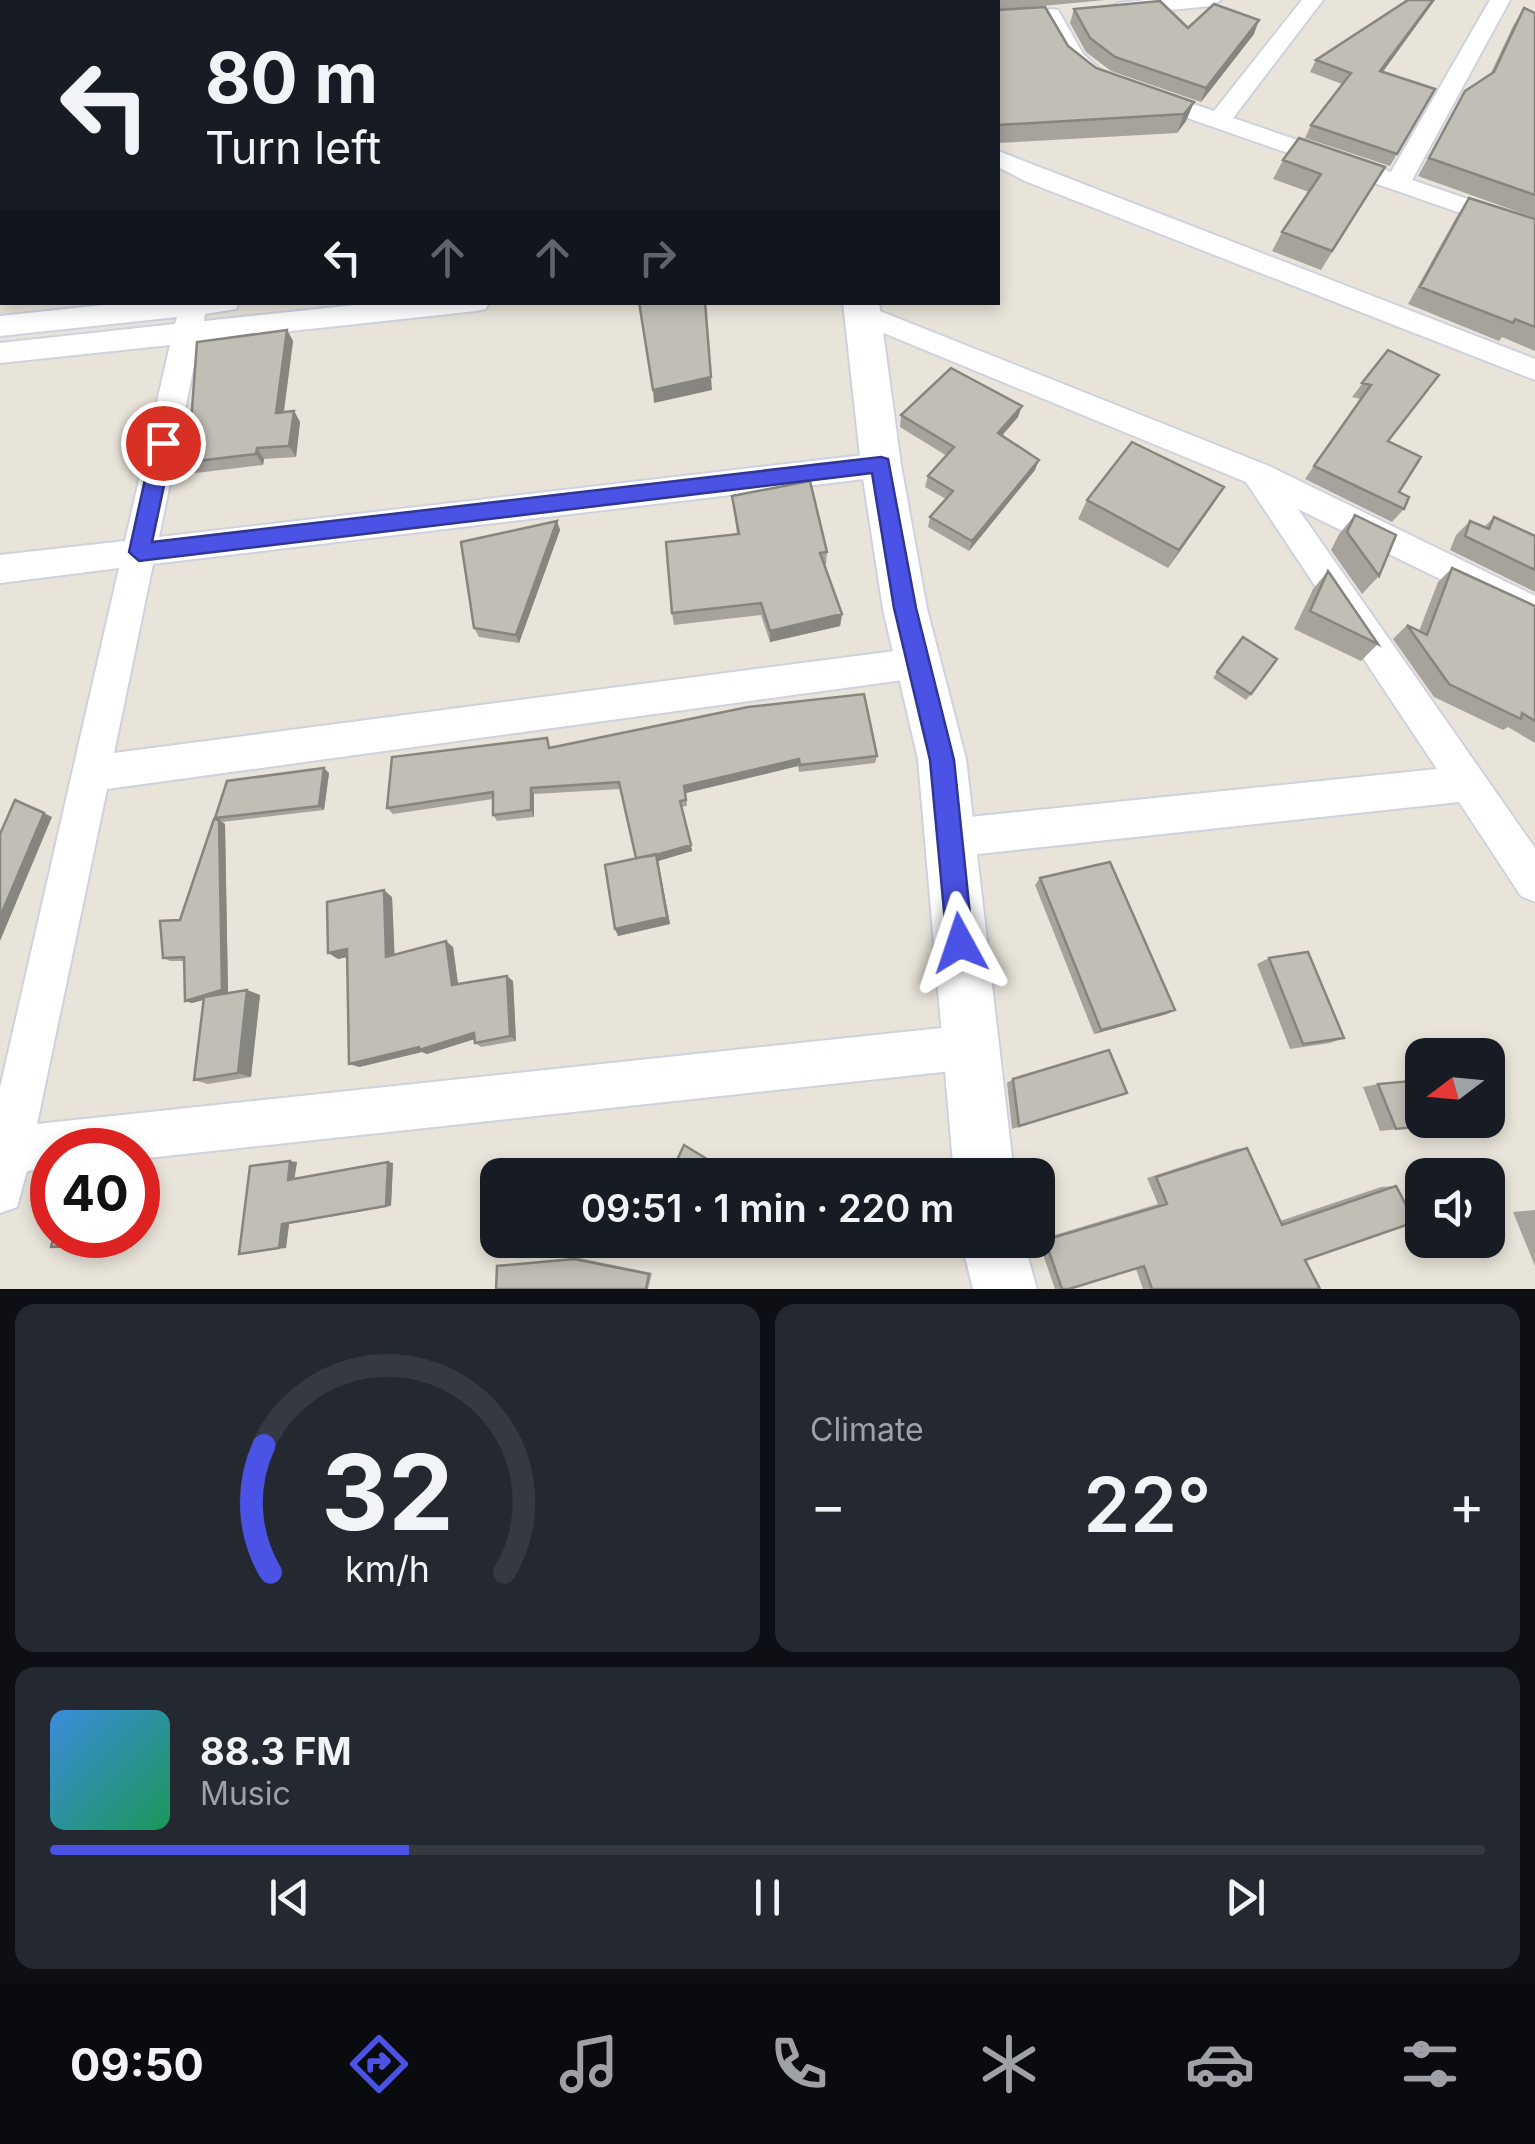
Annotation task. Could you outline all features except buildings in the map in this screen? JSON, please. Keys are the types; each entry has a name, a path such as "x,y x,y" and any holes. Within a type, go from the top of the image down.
{"street":[{"path":"1104,10 1211,0"},
{"path":"1218,122 1313,0"},
{"path":"1398,182 1500,0"},
{"path":"1050,15 1074,58 1100,79 1535,231"},
{"path":"1000,159 1034,176 1535,370"},
{"path":"0,326 408,305"},
{"path":"982,1158 942,760 905,608 881,464 862,308 1258,474 1535,612"},
{"path":"0,353 202,314"},
{"path":"202,314 139,552 2,1163 970,1047"},
{"path":"0,569 881,464"},
{"path":"1258,474 1535,882"},
{"path":"90,774 918,663"},
{"path":"950,838 1466,784"},
{"path":"996,1258 1004,1289"}],"route":[{"path":"163,443 139,552 881,464 905,608 942,760 960,943"}]}
